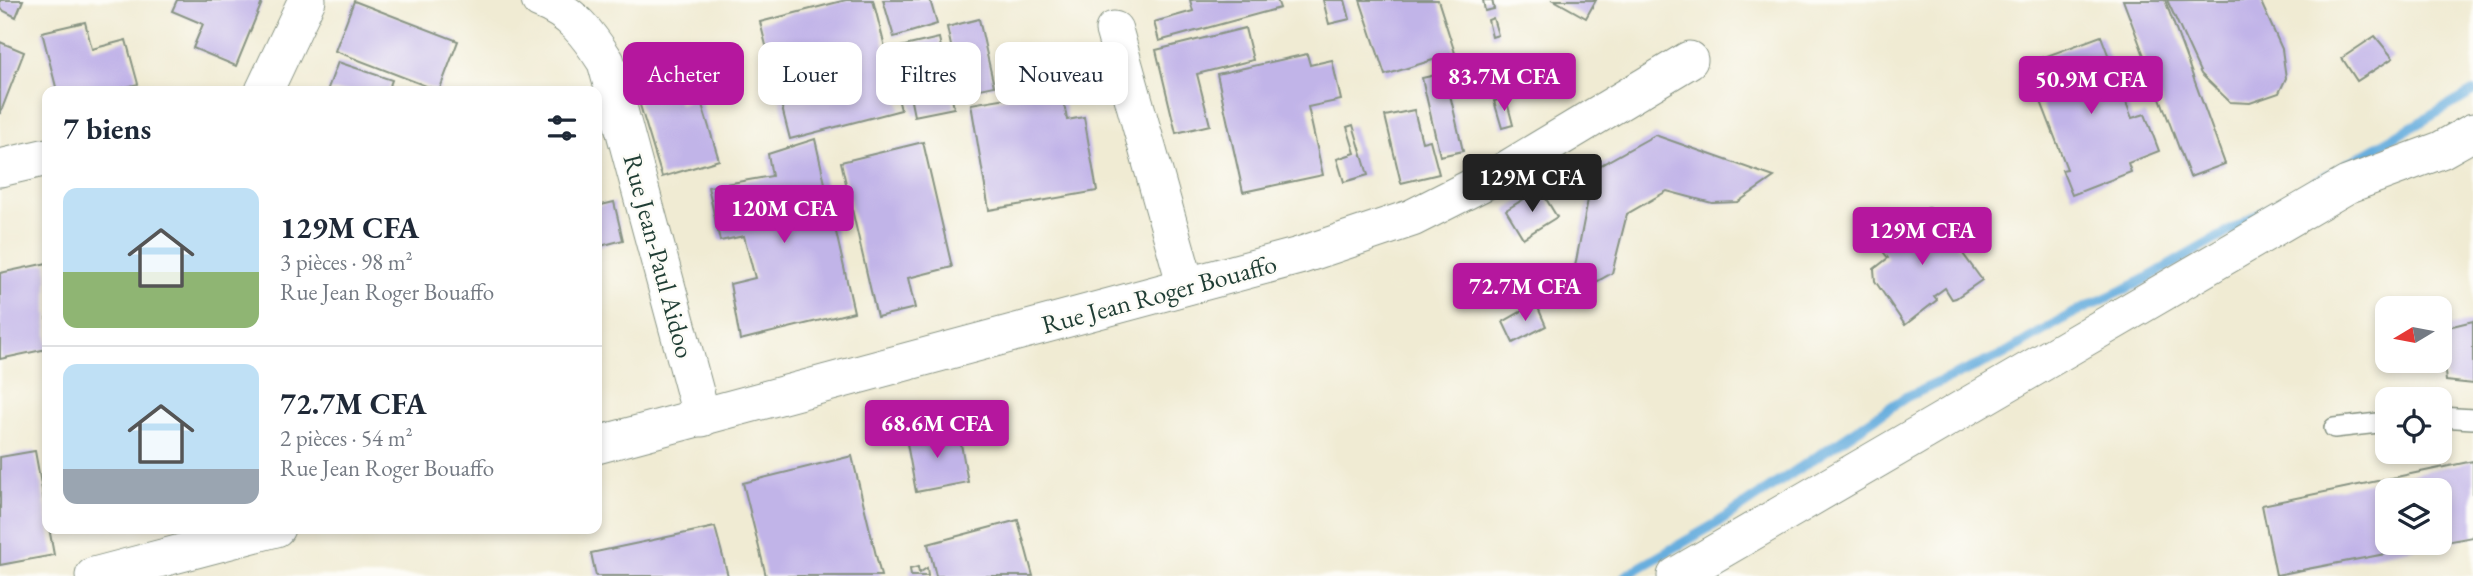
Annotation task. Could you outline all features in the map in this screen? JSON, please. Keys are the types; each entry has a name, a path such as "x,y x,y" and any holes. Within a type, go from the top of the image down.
{"street":[{"path":"268,86 307,0"},
{"name":"Rue Jean-Paul Aidoo","path":"541,0 557,6 584,28 606,62 702,418"},
{"path":"1114,30 1186,286"},
{"name":"Rue Jean Roger Bouaffo","path":"602,444 1300,256 1412,218 1502,173 1689,60"},
{"path":"1676,576 2347,185 2441,150 2473,132"},
{"path":"0,168 42,158"},
{"path":"93,576 253,534"}],"lane":[{"path":"2452,418 2473,419"},
{"path":"2334,428 2375,423"}],"building":[{"path":"0,0 23,0 16,17 0,9"},
{"path":"177,0 263,0 236,66 193,48 203,24 172,11"},
{"path":"846,0 873,0 884,42 876,42 876,105 900,105 901,110 790,139 781,105 862,105 862,42 765,42 760,22"},
{"path":"883,0 930,0 937,24 894,37"},
{"path":"1190,0 1277,0 1280,8 1159,41 1154,22 1193,11"},
{"path":"1323,0 1345,0 1350,19 1329,24"},
{"path":"1360,0 1438,0 1455,53 1385,75"},
{"path":"1483,0 1492,0 1494,9 1485,11"},
{"path":"1554,0 1596,0 1586,18"},
{"path":"2123,0 2165,0 2225,164 2190,177"},
{"path":"2167,0 2260,0 2282,49 2286,78 2279,93 2250,103 2230,102 2201,74"},
{"path":"354,1 458,41 441,86 426,86 335,51"},
{"path":"1493,18 1498,35 1492,37 1488,20"},
{"path":"979,19 994,86 981,89 981,42 950,42 947,27"},
{"path":"85,22 92,49 126,40 138,84 56,86 42,32"},
{"path":"1245,28 1253,60 1197,74 1210,125 1176,133 1156,50"},
{"path":"2101,36 2132,118 2145,114 2159,151 2128,163 2131,172 2072,195 2062,170 2067,169 2037,91 2047,87 2036,60"},
{"path":"2375,36 2393,58 2357,81 2342,58"},
{"path":"939,38 940,42 922,42"},
{"path":"0,42 24,52 0,114"},
{"path":"1307,54 1310,65 1332,60 1341,100 1308,107 1323,175 1243,192 1217,74"},
{"path":"338,62 392,80 390,86 329,86"},
{"path":"1445,73 1463,151 1440,156 1422,78"},
{"path":"1506,98 1513,125 1502,128 1494,101"},
{"path":"995,100 995,105 1064,105 1067,120 1084,117 1097,191 989,210 971,105 981,105 981,102"},
{"path":"640,105 702,105 719,160 662,177"},
{"path":"912,105 953,105 954,108 914,116"},
{"path":"1414,110 1422,142 1430,140 1439,174 1401,183 1385,116"},
{"path":"1353,125 1368,175 1344,182 1337,159 1355,153 1347,127"},
{"path":"1655,135 1774,177 1738,202 1712,203 1667,191 1627,214 1612,273 1569,297 1594,169"},
{"path":"815,139 854,312 740,340 730,284 755,278 744,236 720,241 708,187 772,176 768,154"},
{"path":"923,142 952,267 908,278 915,308 877,317 841,162"},
{"path":"1540,189 1557,217 1523,238 1506,210"},
{"path":"614,202 623,240 602,246 602,205"},
{"path":"1929,207 1982,280 1952,299 1945,288 1934,296 1937,300 1905,325 1875,281 1874,269 1888,258 1878,245"},
{"path":"42,264 42,350 0,359 0,273"},
{"path":"1536,303 1546,326 1513,343 1503,322"},
{"path":"2473,321 2473,384 2446,381 2445,373 2452,373 2452,326"},
{"path":"958,428 968,482 916,492 906,438"},
{"path":"35,451 42,489 42,534 50,534 54,555 0,565 0,457"},
{"path":"852,456 881,576 766,576 743,483"},
{"path":"2473,461 2473,537 2452,541 2452,478 2391,478"},
{"path":"2375,481 2375,555 2380,555 2276,575 2262,505"},
{"path":"1018,520 1033,576 936,576 928,544"},
{"path":"715,527 728,576 596,576 591,553"},
{"path":"918,567 919,573 927,568 928,576 911,576 910,569"}],"waterway":[{"path":"1625,576 1719,522 1906,397 2004,354 2070,315 2142,281 2473,92"}]}
